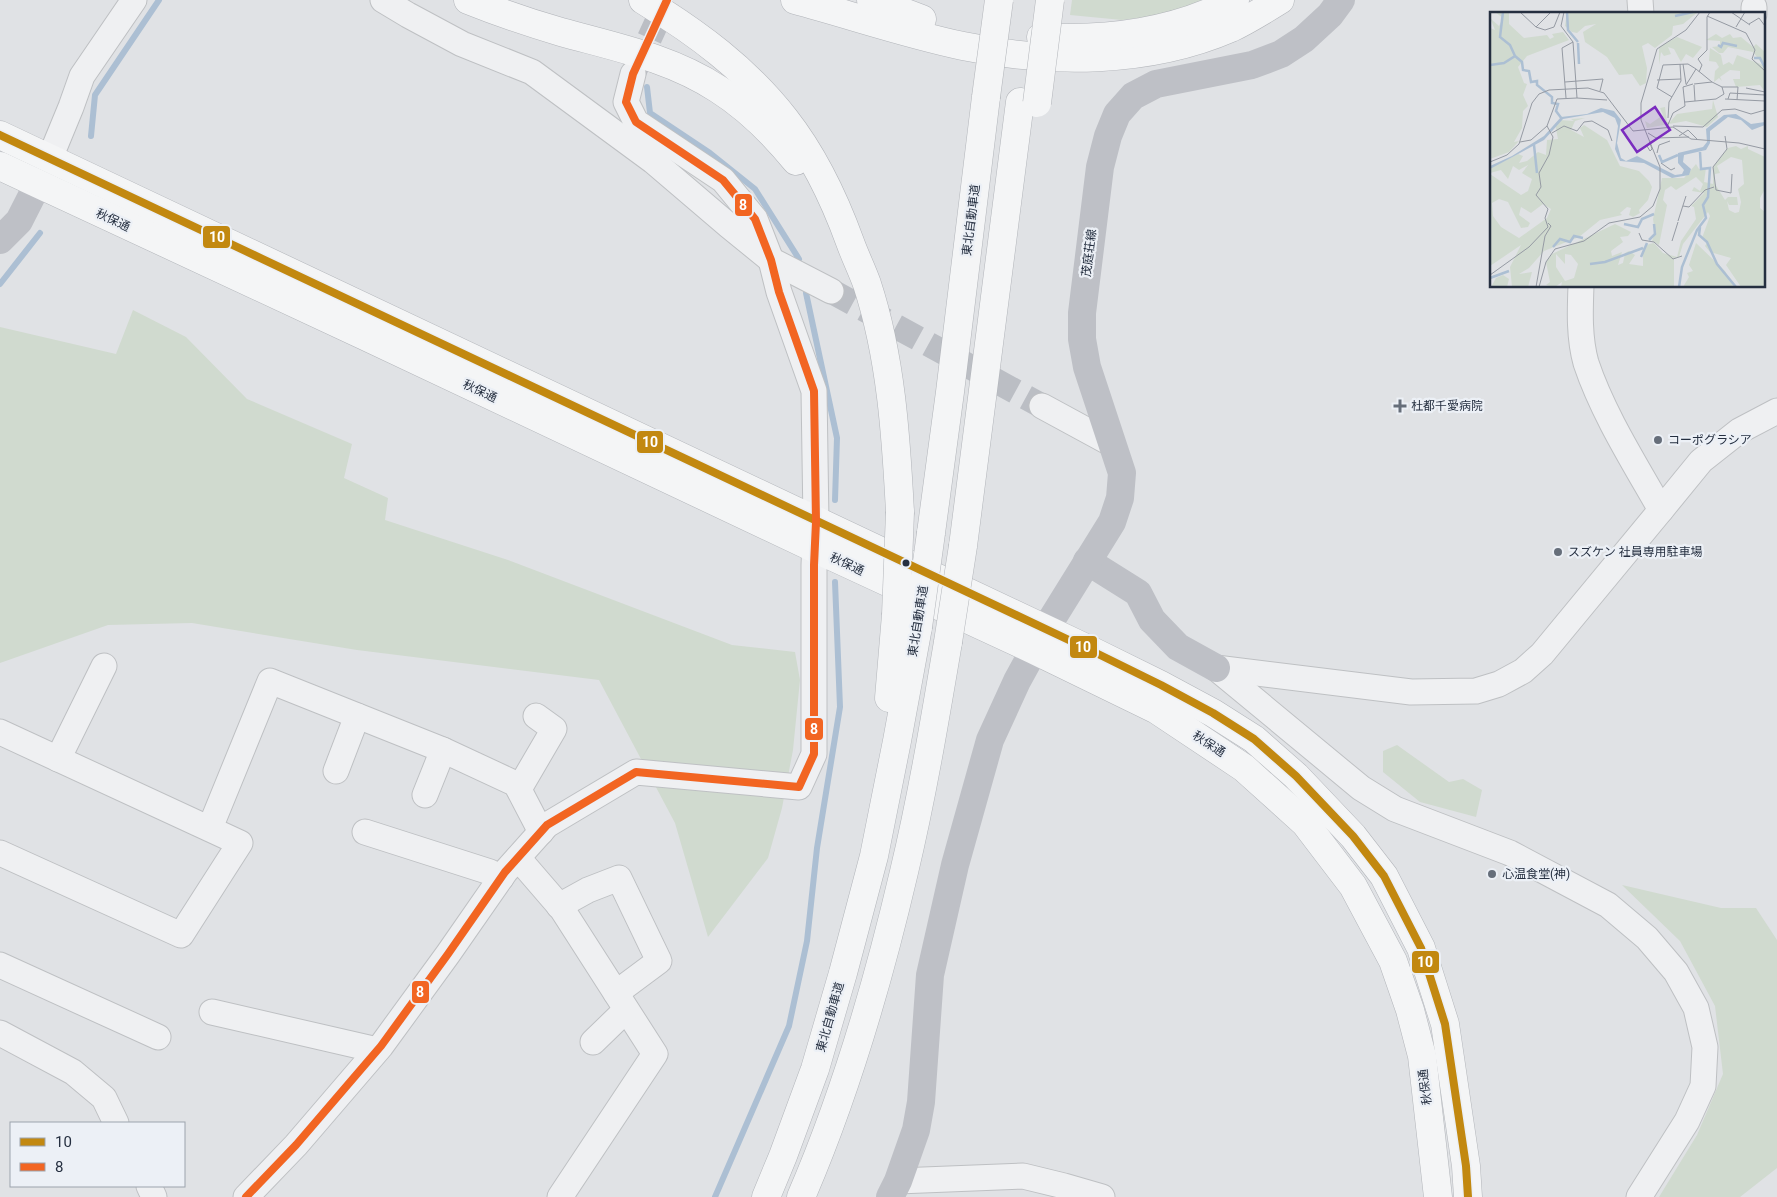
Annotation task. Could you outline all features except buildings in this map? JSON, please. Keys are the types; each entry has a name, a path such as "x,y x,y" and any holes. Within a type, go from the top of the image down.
{"highway":[{"path":"468,0 526,21 664,62 718,89 769,130 795,160 820,193 852,246"},
{"path":"644,0 706,40 758,88 785,118 805,146 825,181 839,212 867,285 881,338 897,450 907,621"},
{"path":"795,0 866,6 914,34 964,46 1056,57 1130,55 1164,49 1230,28 1280,0"},
{"path":"808,0 866,6 968,29 1011,35 1062,38 1100,37 1172,25 1202,15 1235,0"},
{"name":"東北自動車道","path":"766,1197 815,1069 843,973 889,696 907,621 932,533 998,0"},
{"path":"802,1197 814,1169 846,1078 875,983 904,871 929,751 963,546 982,410 1006,335 1028,102 1034,0"},
{"path":"1028,102 1050,0"},
{"name":"秋保通","path":"0,134 816,522 1039,640 1156,710 1244,768 1305,823 1353,886 1393,961 1410,1010 1422,1056 1438,1197"},
{"name":"秋保通","path":"0,166 816,549 1039,640 1161,685 1213,713 1254,739 1296,776 1347,829 1384,876 1421,948 1445,1024 1466,1166 1468,1197"}],"street":[{"path":"0,240 19,221 38,184 71,107 82,76 134,0"},
{"path":"383,0 462,44 532,72 652,161 771,260 831,290"},
{"name":"茂庭荘線","path":"894,1189 916,1130 921,1102 930,975 952,875 990,740 1017,681 1039,640 1112,522 1120,498 1122,473 1087,367 1082,339 1082,313 1100,167 1108,136 1117,114 1133,96 1156,84 1252,65 1281,54 1304,39 1330,15 1341,0"},
{"path":"246,1197 296,1145 377,1050 501,878 547,826 636,772 799,787 814,754 816,522 814,391 771,260 754,219 723,180 636,122 626,102 633,74"},
{"path":"1581,288 1579,318 1586,361 1604,406 1661,510"},
{"path":"1042,406 1112,444"},
{"path":"1216,668 1411,692 1476,691 1500,684 1522,672 1542,654 1700,461 1739,431 1777,411"},
{"path":"1087,561 1138,593 1152,620 1178,646 1216,668 1361,788 1395,809 1510,852 1608,905 1647,938 1676,972 1696,1008 1706,1047 1703,1086 1687,1121 1639,1197"},
{"path":"58,759 104,666"},
{"path":"210,828 270,681 443,750 516,784 541,832"},
{"path":"336,771 357,716"},
{"path":"519,789 554,728 536,716"},
{"path":"0,732 240,843 181,935 0,853"},
{"path":"425,795 443,750"},
{"path":"365,832 490,872 501,878"},
{"path":"518,858 559,906 655,1054 560,1197"},
{"path":"559,906 588,890 619,878 659,961 621,1001 593,1042"},
{"path":"2,959 158,1037"},
{"path":"212,1012 377,1050"},
{"path":"0,1032 73,1072 104,1098 116,1122"},
{"path":"894,1189 1023,1176 1102,1197"}],"shaded area":[{"path":"1072,0 1210,0 1164,15 1122,20 1070,15"},
{"path":"133,310 186,337 247,399 352,444 344,478 388,498 385,520 508,560 732,645 795,652 800,680 793,750 782,808 768,858 708,937 675,823 599,680 357,650 192,623 108,625 0,663 0,327 116,354"},
{"path":"1397,745 1449,782 1463,779 1482,790 1476,817 1420,802 1383,772 1383,751"},
{"path":"1622,885 1721,908 1756,908 1777,940 1777,1168 1740,1197 1659,1197 1697,1135 1723,1074 1715,1006 1680,941"}],"waterway":[{"path":"91,136 95,95 159,0"},
{"path":"647,87 650,113 710,153 755,189 799,259"},
{"path":"0,284 40,233"},
{"path":"806,293 837,438 835,500"},
{"path":"715,1197 789,1026 807,941 817,848 840,707 835,582"}],"tunnel":[{"path":"634,72 667,0"},
{"path":"831,291 1042,406"}],"transit line":[{"name":"8","path":"246,1197 296,1145 381,1046 505,872 547,825 636,772 799,787 814,754 814,565 816,522 814,391 779,292 771,260 755,219 723,180 636,122 626,102 633,74 667,0"},
{"name":"10","path":"0,135 1090,650 1213,713 1254,739 1296,776 1353,836 1384,876 1421,948 1445,1024 1466,1166 1468,1197"}],"place":[{"name":"杜都千愛病院","path":"1400,406"},
{"name":"コーポグラシア","path":"1658,440"},
{"name":"スズケン 社員専用駐車場","path":"1558,552"},
{"name":"心温食堂(神)","path":"1492,874"}]}
